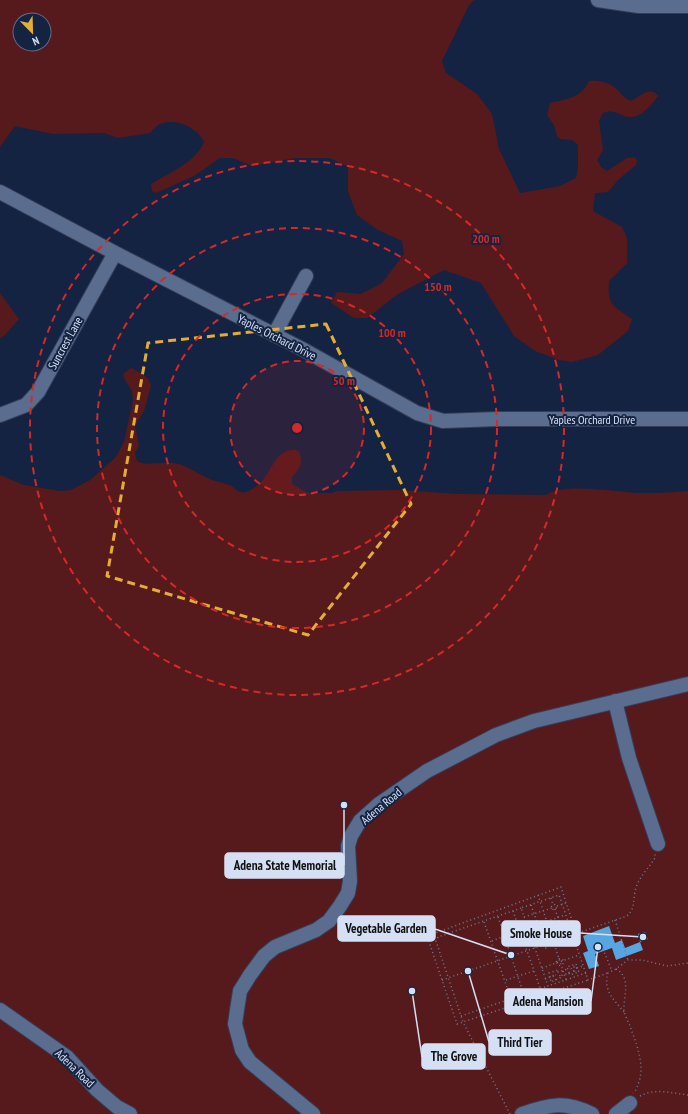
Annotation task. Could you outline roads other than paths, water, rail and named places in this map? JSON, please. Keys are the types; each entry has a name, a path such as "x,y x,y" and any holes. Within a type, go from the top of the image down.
{"street":[{"path":"598,0 639,6 688,6"},
{"name":"Yaples Orchard Drive","path":"0,192 274,335 418,413 443,421 498,419 688,419"},
{"name":"Suncrest Lane","path":"0,415 26,406 38,392 115,253"},
{"path":"274,335 306,276"},
{"name":"Adena Road","path":"313,1114 250,1062 242,1050 236,1024 240,991 264,956 275,947 316,930 328,922 340,906 348,893 350,881 348,846 351,836 360,821 379,804 427,771 496,735 534,721 688,684"},
{"path":"615,701 629,758 658,844"},
{"name":"Adena Road","path":"0,1010 67,1057 97,1090 130,1114"},
{"path":"616,1114 630,1103"},
{"path":"522,1114 540,1108 558,1105 578,1107 592,1114"}],"place":[{"name":"Adena State Memorial","path":"344,805"},
{"name":"Smoke House","path":"643,937"},
{"name":"Adena Mansion","path":"598,947"},
{"name":"Vegetable Garden","path":"511,955"},
{"name":"Third Tier","path":"468,971"},
{"name":"The Grove","path":"412,991"}]}
